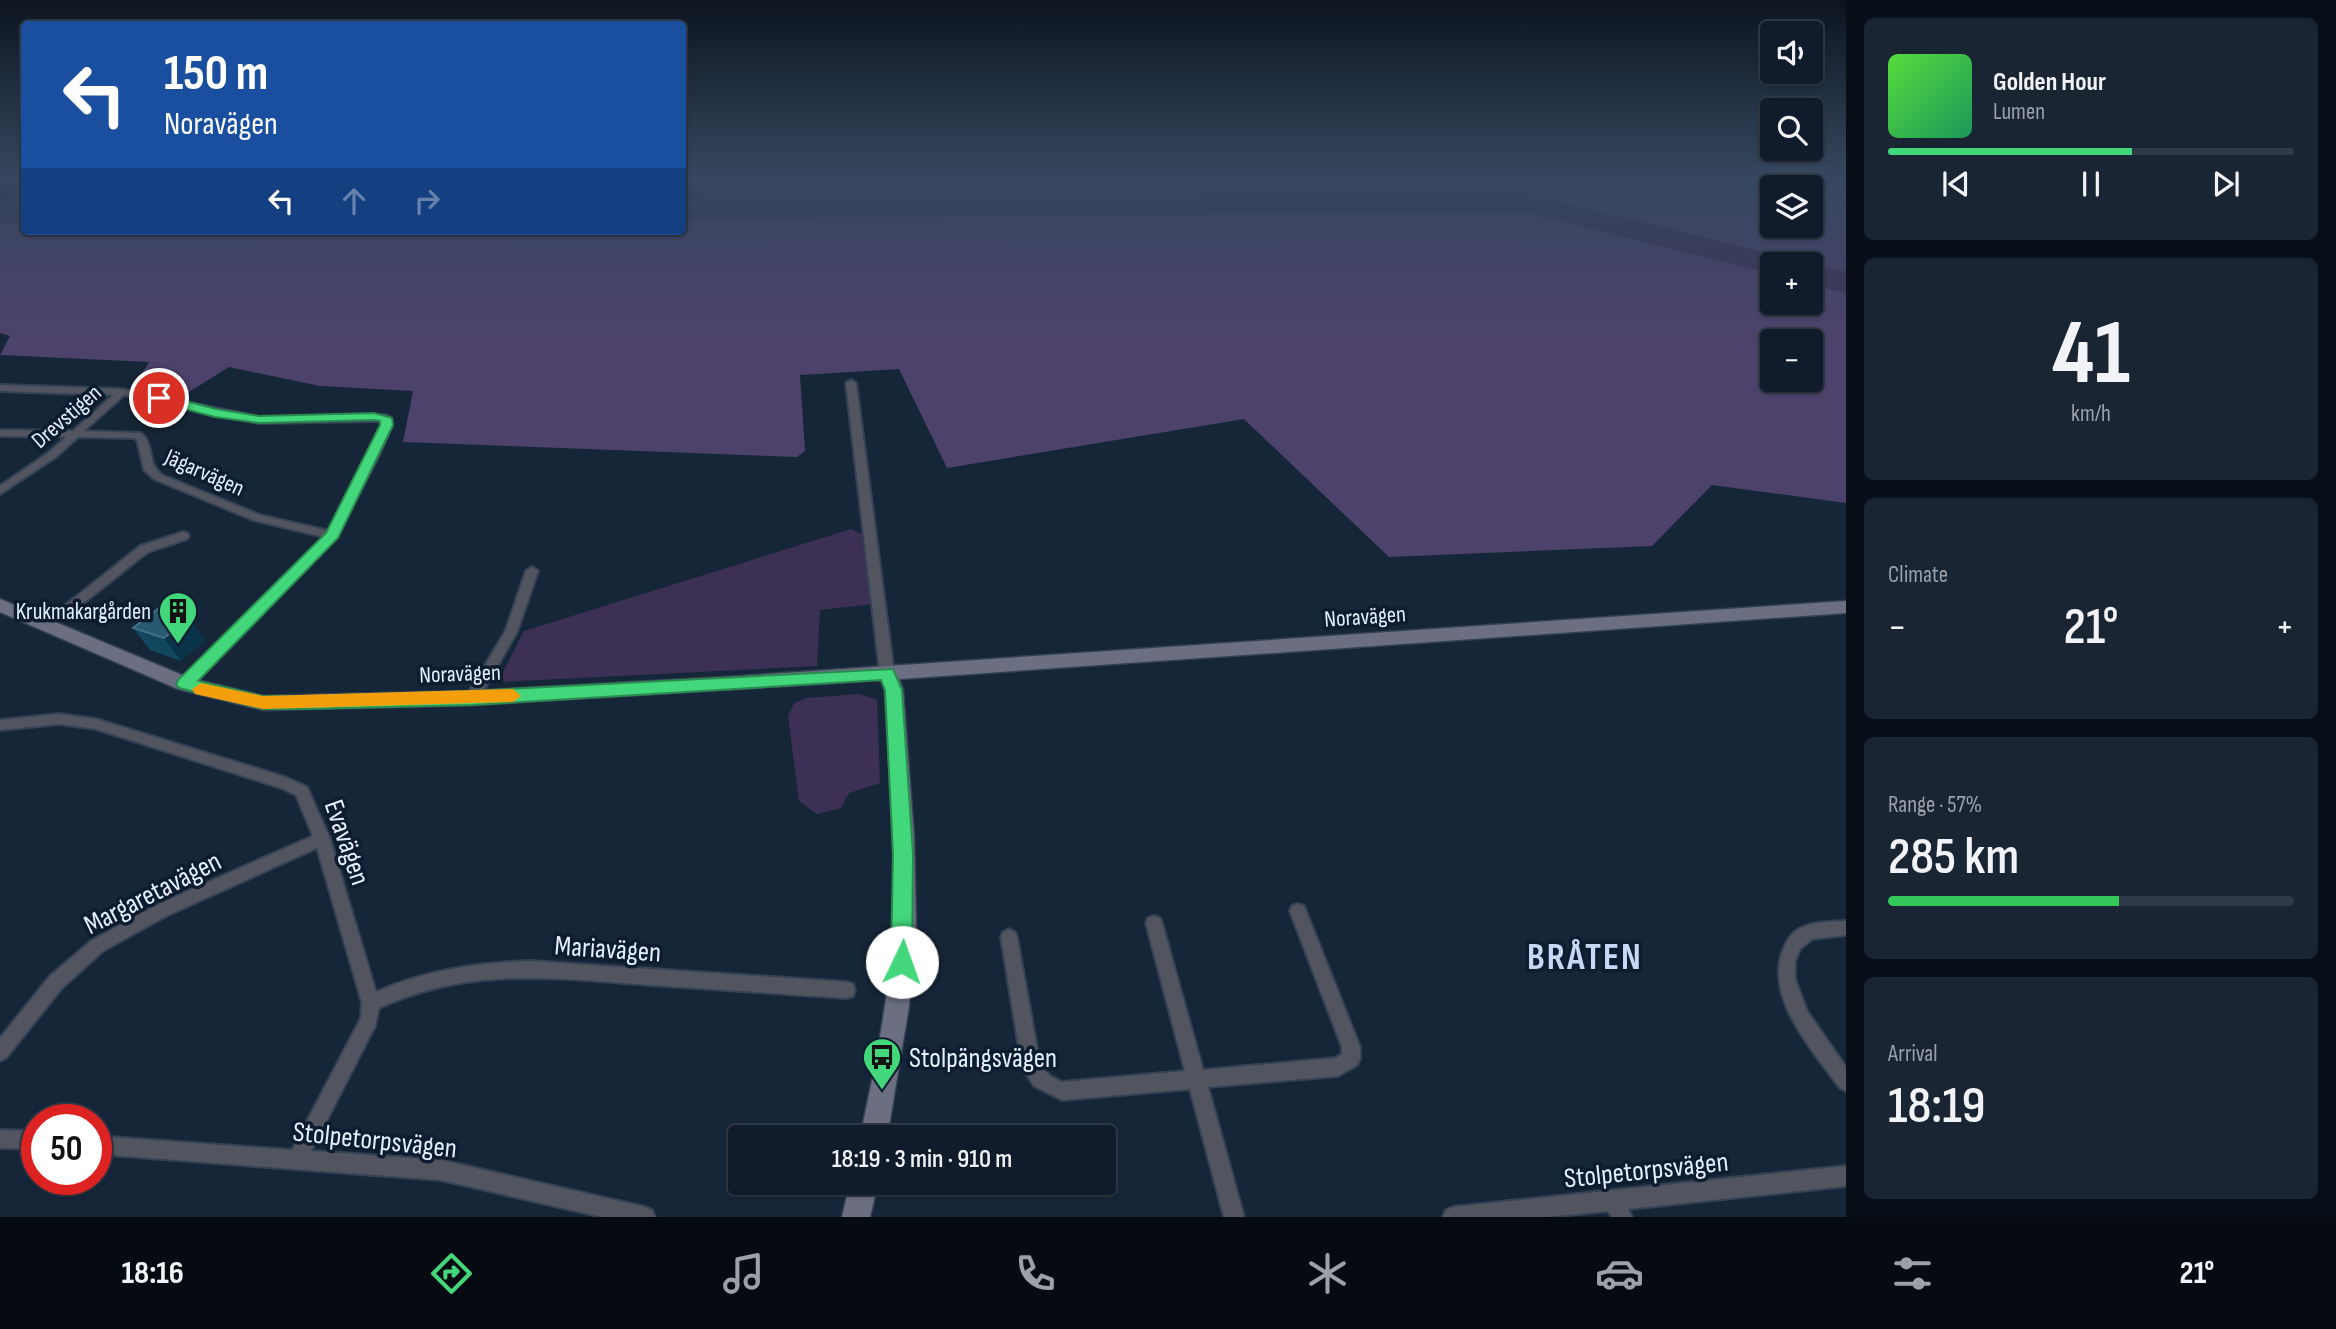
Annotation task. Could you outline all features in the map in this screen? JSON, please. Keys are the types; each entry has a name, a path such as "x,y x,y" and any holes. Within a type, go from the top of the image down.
{"main road":[{"name":"Noravägen","path":"0,605 185,684 263,702 472,698 887,673 1846,607"},
{"path":"875,1125 902,962 904,925 894,690 887,673"},
{"path":"856,1217 861,1195"}],"street":[{"path":"851,383 887,673"},
{"path":"0,388 122,392 215,413 259,419 386,418 387,425 375,453 332,535 185,684"},
{"name":"Drevstigen","path":"0,491 43,462 122,392"},
{"name":"Jägarvägen","path":"0,433 137,435 142,439 149,470 158,477 257,518 332,535"},
{"path":"48,625 144,549 183,536"},
{"path":"472,698 511,632 532,571"},
{"name":"Evavägen","path":"0,725 59,719 96,724 285,783 302,791 322,839 371,1003"},
{"name":"Margaretavägen","path":"0,1052 55,982 97,946 160,911 322,839"},
{"path":"1009,937 1031,1067 1036,1077 1048,1087 1062,1091 1338,1067 1351,1059 1351,1047 1298,911"},
{"path":"1154,923 1234,1217"},
{"path":"1846,928 1812,931 1797,939 1788,953 1783,972 1792,1003 1846,1082"},
{"name":"Mariavägen","path":"371,1003 429,978 495,970 530,969 847,990"},
{"path":"297,1159 369,1020 371,1003"},
{"path":"0,1139 21,1140"},
{"name":"Stolpetorpsvägen","path":"112,1146 441,1170 645,1217"},
{"name":"Stolpetorpsvägen","path":"1453,1217 1618,1209 1846,1177"}],"shaded area":[{"path":"0,233 21,233 21,235 686,235 686,233 1608,233 1760,271 1760,315 1823,315 1823,287 1846,293 1846,503 1712,485 1652,546 1389,557 1244,419 947,468 899,369 800,375 805,451 797,457 403,442 413,391 320,386 229,367 184,395 136,383 149,362 0,355 10,336 0,333"},
{"path":"1608,233 1685,233 1764,252 1760,252 1760,271"},
{"path":"1685,233 1760,233 1760,238 1823,238 1823,233 1846,233 1846,272 1823,266 1823,252 1764,252"},
{"path":"1823,266 1846,272 1846,293 1823,287"},
{"path":"851,529 865,536 874,604 820,610 817,666 498,682 524,631"},
{"path":"859,694 877,700 880,783 849,793 841,808 817,814 799,801 788,716 794,703 807,698"}],"building":[{"path":"159,608 189,618 164,638 133,628"}],"slow traffic":[{"path":"201,689 263,702 513,696"}],"place":[{"name":"Krukmakargården","path":"178,645"},
{"name":"Stolpängsvägen","path":"882,1091"}],"district":[{"name":"BRÅTEN","path":"1585,956"}],"route":[{"path":"159,398 199,410 259,419 324,420 374,416 386,418 387,425 342,520 332,535 185,684 236,698 263,702 304,702 472,698 887,673 894,690 903,854 902,962"}]}
